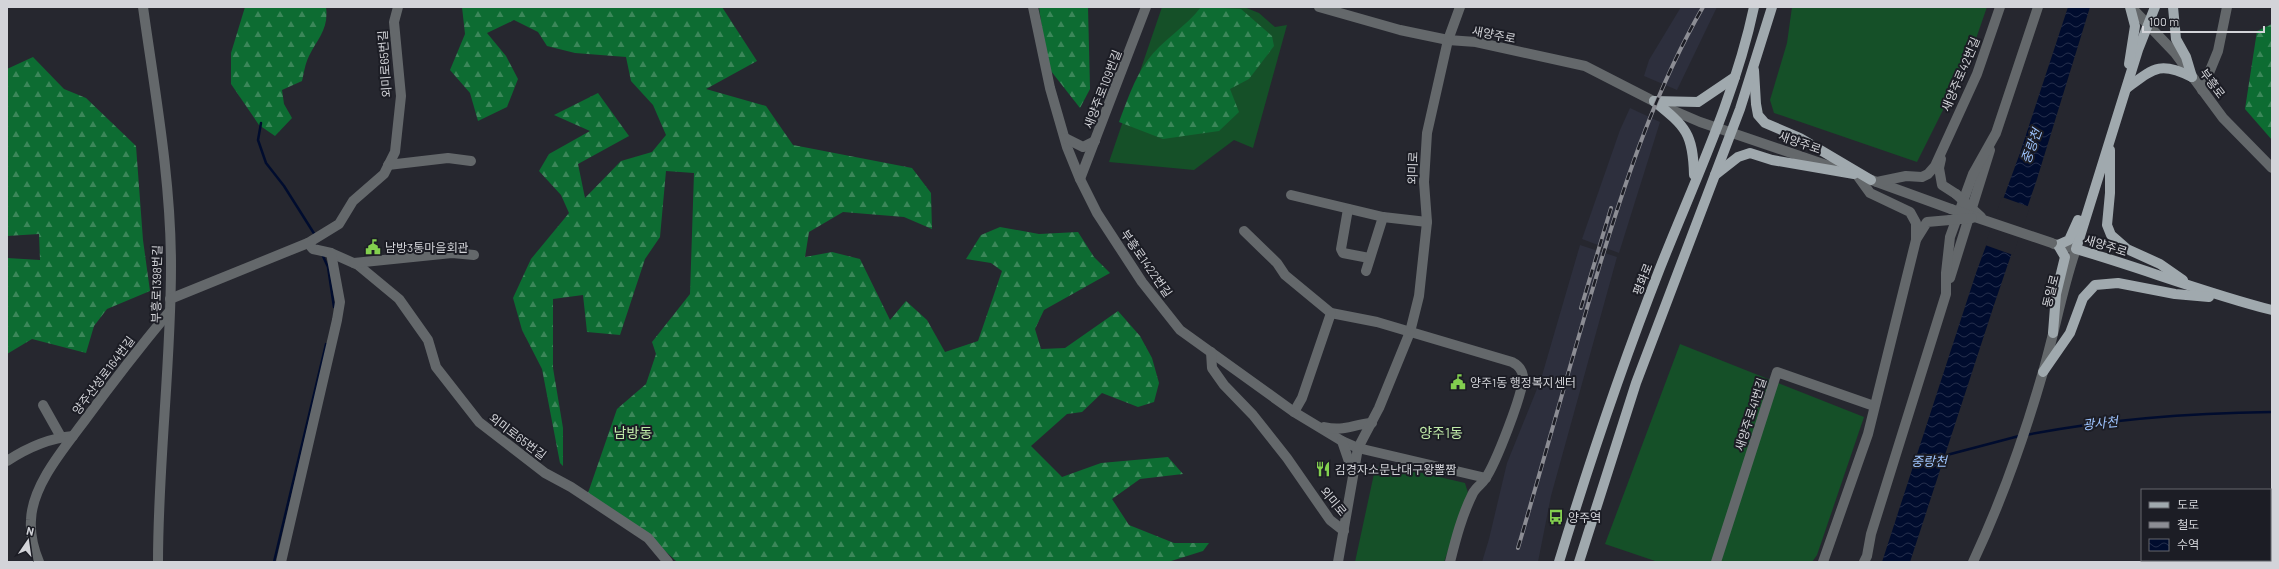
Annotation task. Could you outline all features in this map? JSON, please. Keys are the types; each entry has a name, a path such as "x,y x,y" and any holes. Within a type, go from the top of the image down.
{"main road":[{"name":"평화로","path":"1559,562 1623,364 1735,77 1754,7"},
{"path":"1579,562 1636,383 1754,66 1772,7"},
{"path":"2126,93 2135,26 2130,7"},
{"path":"2149,26 2155,7"},
{"path":"2172,7 2176,39 2186,57 2192,77"},
{"name":"동일로","path":"2076,249 2126,93 2138,50 2149,26"},
{"path":"1754,66 1758,115 1765,123 1800,138 1874,181"},
{"path":"2126,93 2148,72 2161,67 2178,70 2192,77"},
{"path":"1654,101 1698,102 1735,77"},
{"path":"1654,101 1680,122 1687,131 1693,148 1694,181"},
{"path":"2110,144 2110,193 2107,225 2111,235 2127,249 2181,277 2186,284"},
{"path":"1714,176 1734,160 1750,153 1772,160 1856,175"},
{"path":"2053,333 2056,294 2065,257 2055,244 2069,240 2099,175"},
{"name":"새양주로","path":"2076,249 2233,300 2272,310"},
{"path":"2043,372 2070,333 2083,298 2095,285 2118,283 2175,294 2233,300"}],"street":[{"name":"부흥로1398번길","path":"143,7 166,179 170,226 170,299 158,507 158,562"},
{"name":"외미로65번길","path":"170,299 314,239 339,224 353,201 384,174 395,152 401,96 394,22 398,7"},
{"name":"부흥로1422번길","path":"1032,7 1050,88 1065,138 1080,179 1097,213 1142,282 1180,330 1294,412 1342,441 1358,448 1486,478"},
{"name":"새양주로109번길","path":"1080,179 1146,7"},
{"name":"새양주로","path":"1319,7 1400,30 1448,40 1476,42 1585,66 1654,101 1716,127 1874,181 1950,214 1980,218 2055,244 2076,249"},
{"name":"외미로","path":"1338,562 1358,448 1372,424 1410,332 1421,282 1427,222 1424,182 1427,133 1448,40 1460,7"},
{"name":"새양주로42번길","path":"1942,151 1977,74 2000,7"},
{"path":"1864,562 1946,289 1946,273 1950,236 1972,174 1996,133 2038,7"},
{"name":"부흥로","path":"2130,7 2175,54 2223,118 2272,168"},
{"path":"2202,90 2218,51 2228,7"},
{"path":"1065,138 1083,147 1095,141"},
{"path":"1874,181 1906,176 1922,177 1928,174 1935,166 1942,151"},
{"path":"1942,151 1939,168 1942,186 1956,194 1980,218"},
{"path":"388,166 448,158 471,161"},
{"path":"1823,562 1868,434 1916,240 1916,222 1910,212 1870,193 1856,175"},
{"path":"1291,196 1383,217 1427,222"},
{"path":"1348,209 1341,249 1344,252 1369,258"},
{"path":"1916,240 1927,222 1950,214"},
{"path":"1366,271 1383,217"},
{"path":"1244,231 1278,263 1285,275 1331,313 1376,322 1512,362 1521,369 1523,376 1519,395 1510,422 1486,478 1474,491 1466,510 1450,562"},
{"name":"외미로65번길","path":"314,239 313,250 325,252 354,263 400,299 428,340 436,367 479,422 545,472 602,507 648,538 668,562"},
{"name":"동일로","path":"1972,562 1996,513 2015,464 2043,372 2076,249"},
{"path":"281,562 340,302 325,252"},
{"path":"354,263 452,253 474,255"},
{"name":"양주산성로164번길","path":"67,438 169,312"},
{"path":"1294,412 1302,398 1331,313"},
{"name":"외미로","path":"1211,352 1212,368 1224,385 1253,415 1287,458 1330,520 1344,531"},
{"name":"새양주로41번길","path":"1716,562 1777,372 1874,406"},
{"path":"44,406 67,438"},
{"path":"1317,426 1333,430 1348,429 1357,424 1372,424"},
{"path":"7,461 38,444 67,438"},
{"path":"39,562 35,553 31,520 38,493 67,438"},
{"path":"1342,441 1354,477"}],"shaded area":[{"path":"1681,7 1717,7 1677,90 1644,76 1649,60"},
{"path":"1630,108 1660,122 1619,253 1582,239 1620,130"},
{"path":"1580,245 1617,257 1551,496 1538,562 1482,562 1507,463 1541,379"}],"green space":[{"path":"245,7 326,7 326,21 322,33 308,59 302,81 282,90 284,104 292,118 275,136 259,125 231,84 231,53"},
{"path":"462,7 722,7 757,61 706,89 766,106 793,145 912,168 931,193 932,229 904,217 843,212 809,232 805,257 832,252 860,259 890,320 906,301 927,320 945,352 978,341 1002,271 991,263 966,259 981,235 1000,227 1039,234 1078,232 1094,257 1110,273 1044,310 1035,329 1041,349 1065,348 1118,311 1140,336 1152,358 1159,383 1154,402 1138,407 1102,393 1082,412 1067,414 1031,446 1062,477 1101,463 1168,457 1183,474 1140,479 1112,499 1129,525 1174,543 1209,543 1203,551 1168,562 677,562 647,534 588,493 617,409 646,384 656,354 652,342 690,294 694,173 666,171 660,237 645,259 620,335 587,332 583,295 553,299 553,368 563,428 563,466 560,463 542,369 522,330 513,298 531,259 569,213 561,195 539,171 549,154 590,131 554,115 598,93 629,136 578,164 585,198 621,161 652,152 666,135 653,105 631,81 626,57 575,53 547,46 538,32 514,20 487,33 506,56 518,79 507,107 478,121 470,93 450,70 465,34"},
{"path":"1039,7 1088,7 1090,89 1080,108 1047,66"},
{"path":"1162,7 1244,7 1259,13 1275,27 1287,25 1253,148 1234,140 1194,170 1109,162"},
{"path":"1201,7 1241,9 1272,36 1274,46 1249,79 1230,89 1239,112 1219,131 1163,139 1119,122 1142,68 1153,53"},
{"path":"1792,7 1987,7 1970,56 1917,162 1774,113 1770,100 1787,43"},
{"path":"2272,24 2272,140 2245,109 2257,31"},
{"path":"33,57 64,89 86,98 136,146 143,240 150,291 107,309 94,326 86,353 32,339 7,354 7,258 40,260 39,234 7,236 7,69"},
{"path":"1680,344 1864,417 1817,555 1812,562 1658,562 1605,544"},
{"path":"1384,464 1465,483 1468,493 1444,562 1355,562 1375,469"}],"water":[{"name":"중랑천","path":"2068,7 2090,7 2037,179 1910,562 1882,562 1976,273 2020,153"}],"pier":[{"path":"2002,197 2030,207 2013,255 1985,245"}],"waterway":[{"path":"261,123 258,140 266,163 284,186 315,235"},
{"path":"322,254 328,267 334,307"},
{"path":"274,562 326,344"},
{"name":"광사천","path":"2026,435 2087,425 2179,415 2272,412"},
{"name":"광사천","path":"1943,456 2019,436"}],"railway":[{"path":"1518,548 1590,297 1622,195 1645,131 1671,68 1703,7"},
{"path":"1581,308 1611,208"}],"place":[{"name":"남방3통마을회관","path":"373,247"},
{"name":"양주1동 행정복지센터","path":"1458,382"},
{"name":"김경자소문난대구왕뽈짬","path":"1323,469"},
{"name":"양주역","path":"1556,517"}],"district":[{"name":"남방동","path":"633,432"},
{"name":"양주1동","path":"1441,432"}]}
